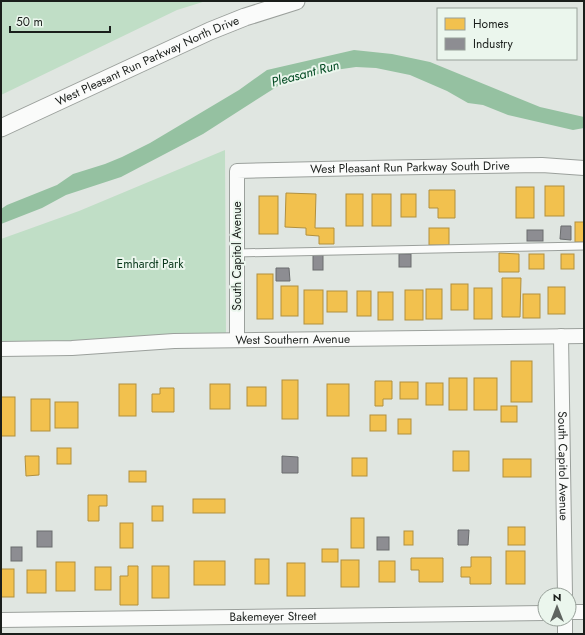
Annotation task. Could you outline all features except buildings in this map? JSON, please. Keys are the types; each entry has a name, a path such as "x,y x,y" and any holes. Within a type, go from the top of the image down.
{"street":[{"name":"West Pleasant Run Parkway North Drive","path":"1,128 198,36 245,17 296,1"},
{"name":"West Pleasant Run Parkway South Drive","path":"237,171 542,165 584,168"},
{"name":"South Capitol Avenue","path":"237,171 237,340"},
{"name":"South Capitol Avenue","path":"561,336 565,587"},
{"name":"West Southern Avenue","path":"1,349 72,348 146,342 584,336"},
{"name":"Bakemeyer Street","path":"1,620 537,612"}],"lane":[{"path":"237,253 584,246"}],"green space":[{"path":"1,1 206,1 177,10 1,95"},
{"name":"Emhardt Park","path":"225,150 226,337 1,347 1,239 79,211"}],"water":[{"name":"Pleasant Run","path":"354,50 392,54 430,62 540,107 584,117 584,128 573,130 508,115 483,105 468,103 447,91 410,75 376,68 356,67 335,70 278,86 203,134 121,177 66,195 42,208 1,224 1,209 7,205 57,185 73,174 105,164 150,143 239,90 267,70"}]}
